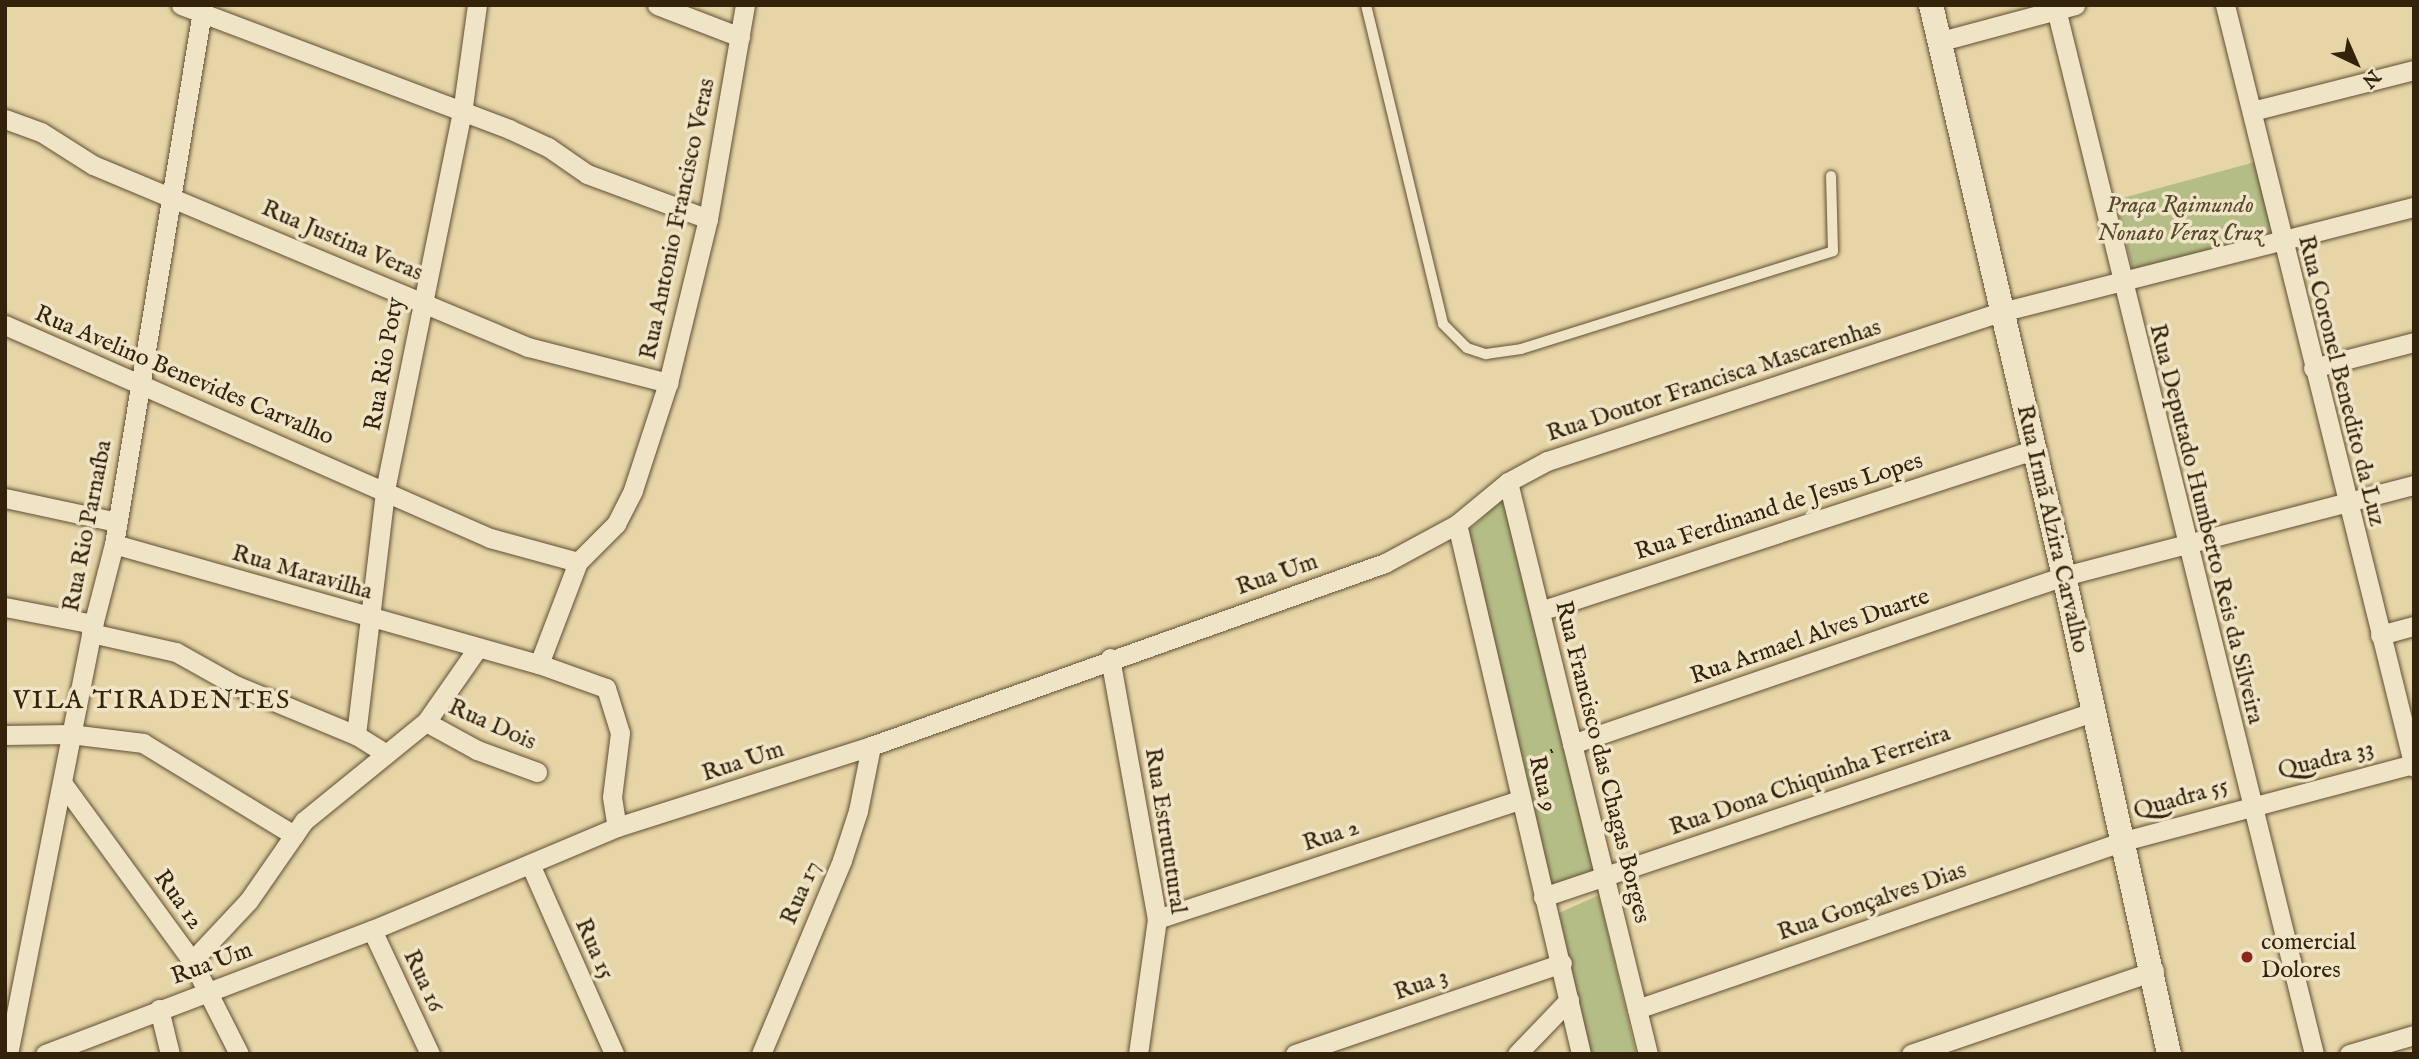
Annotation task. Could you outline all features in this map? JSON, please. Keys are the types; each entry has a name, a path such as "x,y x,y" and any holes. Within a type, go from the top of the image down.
{"street":[{"path":"181,5 202,10 548,147 587,174 708,219"},
{"name":"Rua Rio Poty","path":"356,734 373,619 385,490 421,301 462,113 477,5"},
{"path":"657,5 740,37"},
{"name":"Rua Antonio Francisco Veras","path":"539,664 578,562 624,510 668,383 708,219 745,5"},
{"name":"Rua Irmã Alzira Carvalho","path":"1931,5 2154,971 2169,1054"},
{"path":"1941,41 2055,8 2076,5"},
{"name":"Rua Coronel Benedito da Luz","path":"2225,5 2281,240 2414,765"},
{"name":"Rua Deputado Humberto Reis da Silveira","path":"2055,8 2121,283 2315,1054"},
{"name":"Rua Rio Parnaíba","path":"8,1054 70,734 92,629 114,544 202,10"},
{"path":"2252,111 2414,70"},
{"name":"Rua Justina Veras","path":"5,118 41,132 93,164 550,355 668,383"},
{"name":"Rua Doutor Francisca Mascarenhas","path":"1457,524 1508,482 1547,461 1615,437 2001,312 2414,207"},
{"name":"Rua Avelino Benevides Carvalho","path":"5,325 141,382 490,538 578,562"},
{"path":"2313,368 2414,342"},
{"name":"Rua Ferdinand de Jesus Lopes","path":"1540,611 2033,450"},
{"name":"Rua Francisco das Chagas Borges","path":"1508,482 1648,1054"},
{"name":"Rua Armael Alves Duarte","path":"1572,744 2064,576 2414,485"},
{"path":"5,498 117,522"},
{"name":"Rua Um","path":"45,1054 372,930 617,827 871,746 1111,658 1385,563 1457,524"},
{"name":"Rua 9","path":"1457,524 1543,897 1562,963 1581,1054"},
{"name":"Rua Maravilha","path":"114,544 477,649 539,664"},
{"path":"5,607 176,652 235,685 356,734 386,753"},
{"path":"2380,635 2414,626"},
{"path":"192,961 249,900 294,835 317,809 426,722 477,649"},
{"name":"Rua Estrututural","path":"1111,658 1157,919 1138,1054"},
{"path":"539,664 597,684 612,696 620,733 612,797 617,827"},
{"name":"Rua Dona Chiquinha Ferreira","path":"1543,897 2093,712"},
{"name":"Rua Dois","path":"426,722 477,750 537,772"},
{"path":"5,735 70,734 143,743 294,835"},
{"name":"Rua 17","path":"762,1053 842,860 859,811 871,746"},
{"name":"Quadra 33","path":"2252,804 2414,765"},
{"name":"Rua 12","path":"62,784 192,961 239,1054"},
{"name":"Rua 2","path":"1157,919 1518,790"},
{"name":"Quadra 55","path":"2124,841 2252,804"},
{"name":"Rua Gonçalves Dias","path":"1637,1009 2124,841"},
{"name":"Rua 15","path":"530,864 614,1054"},
{"name":"Rua 16","path":"372,930 430,1054"},
{"name":"Rua 3","path":"1295,1054 1562,963"},
{"path":"1911,1054 2154,971"},
{"path":"1517,1054 1569,1000"},
{"path":"159,1009 170,1054"},
{"path":"2349,1054 2414,1035"}],"lane":[{"path":"1366,5 1443,324 1467,348 1486,354 1521,349 1833,251 1831,176"}],"path":[{"path":"1518,790 1552,749 1572,744"}],"green space":[{"name":"Praça Raimundo Nonato Veraz Cruz","path":"2255,162 2273,232 2133,270 2115,200"},
{"path":"1503,499 1594,870 1545,888 1464,535"},
{"path":"1599,895 1636,1054 1590,1054 1559,913"}],"place":[{"name":"comercial Dolores","path":"2247,957"}],"district":[{"name":"VILA TIRADENTES","path":"152,701"}]}
